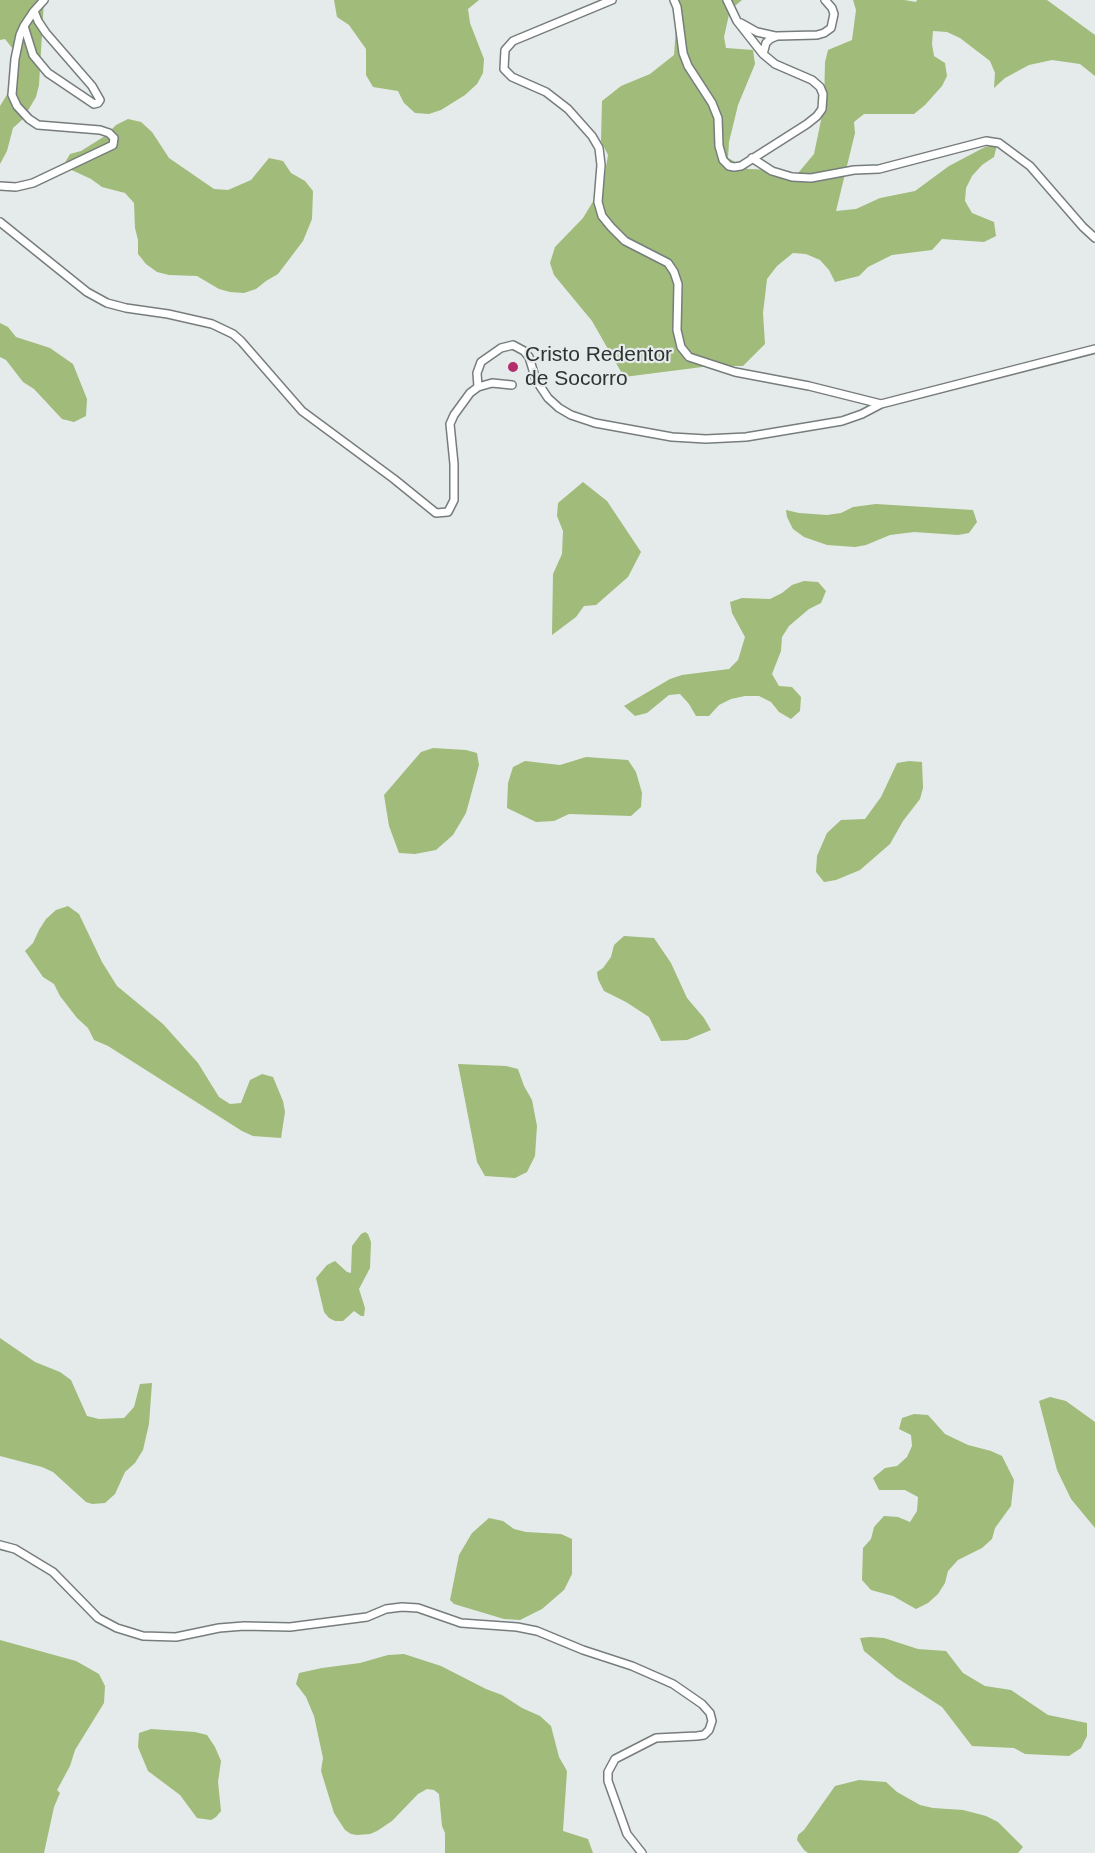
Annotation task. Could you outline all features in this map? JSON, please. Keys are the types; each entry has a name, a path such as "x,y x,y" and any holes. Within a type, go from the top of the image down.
{"street":[{"path":"0,186 16,187 33,183 108,149 113,144 114,138 109,133 100,130 38,125 17,106 12,95 12,81 18,43 24,26 44,0"},
{"path":"612,0 513,41 505,50 504,69 512,77 546,92 568,109 592,136 598,148 601,165 598,202 602,216 625,241 668,263 674,272 678,284 677,330 681,347 689,357 735,372 809,386 881,404"},
{"path":"675,0 683,53 688,66 712,103 718,118 719,146 723,160 729,166 734,167 741,166 807,124 817,116 823,101 820,87 812,80 775,64 763,54 737,21 727,0"},
{"path":"737,21 757,32 777,36 824,33 831,28 834,21 832,8 825,0"},
{"path":"24,26 33,55 48,73 94,104 98,104 100,96 46,33 34,11"},
{"path":"763,54 766,43 777,36"},
{"path":"752,158 772,171 792,177 811,178 899,164 986,141 999,142 1030,166 1095,238"},
{"path":"0,222 87,292 106,303 212,324 233,334 302,411 436,513 448,512 454,500 454,464 450,424 462,404 478,387 492,383 512,385"},
{"path":"478,387 477,373 481,362 501,348 513,345 529,357 540,389 548,398 565,411 595,423 672,437 706,439 746,437 842,421 881,404 1095,348"},
{"path":"0,1545 15,1549 53,1572 98,1618 117,1628 143,1636 176,1637 219,1628 244,1626 290,1627 367,1617 386,1609 402,1606 418,1608 461,1623 517,1627 537,1631 583,1650 632,1666 673,1684 702,1704 710,1713 712,1721 709,1730 704,1735 656,1738 615,1759 608,1772 608,1781 627,1834 642,1853"}],"green space":[{"path":"0,0 44,0 39,85 36,97 23,119 13,128 7,151 0,164 0,106 11,88 15,61 13,49 5,39 0,40"},
{"path":"334,0 479,0 468,9 470,23 484,59 483,73 477,84 465,95 441,110 429,114 415,113 404,103 398,91 373,87 366,75 366,49 349,25 337,17"},
{"path":"678,0 742,0 730,10 724,37 726,48 753,50 755,64 738,105 729,142 728,158 748,169 778,170 794,178 814,154 824,106 825,62 828,50 852,40 856,10 853,0 916,2 917,0 1047,0 1095,35 1095,76 1080,64 1052,60 1029,65 1005,78 994,88 995,73 990,61 960,38 947,32 933,31 934,56 945,63 947,76 942,86 914,114 864,114 854,122 855,133 836,211 856,209 880,198 915,191 949,166 985,147 997,145 994,157 972,176 966,188 965,201 972,213 994,222 996,236 984,242 942,239 932,250 892,255 868,267 859,276 835,282 829,270 820,260 806,254 793,253 777,266 767,279 763,313 765,344 743,366 710,366 624,377 592,321 554,275 550,263 555,247 583,218 603,185 608,155 601,141 602,101 621,86 650,74 674,55"},
{"path":"128,119 141,122 152,132 169,158 214,189 228,190 251,180 269,158 283,161 291,173 305,181 313,191 312,219 303,241 278,274 256,289 244,293 230,292 219,289 197,276 169,275 157,272 146,264 138,254 134,203 125,193 102,187 91,179 63,166 70,154 81,151"},
{"path":"0,323 8,327 16,337 50,348 73,364 87,399 86,416 74,422 62,419 34,389 23,382 6,360 0,357"},
{"path":"583,482 607,501 641,552 628,577 596,605 584,606 576,617 552,635 553,574 562,554 563,531 557,516 558,503"},
{"path":"876,504 973,510 977,522 969,533 958,535 914,532 890,535 855,547 827,545 804,537 793,529 786,510 827,515 841,513 853,507"},
{"path":"804,581 818,582 826,591 821,603 809,609 789,626 782,637 781,651 772,674 779,686 792,687 801,697 800,711 791,719 779,712 771,702 759,696 731,699 719,705 709,716 696,716 680,694 669,695 647,713 635,716 624,706 670,679 682,675 729,669 738,660 745,637 732,613 730,602 742,598 770,599 792,585"},
{"path":"433,748 477,753 479,765 466,813 453,835 436,850 415,854 399,853 389,826 384,795 421,752"},
{"path":"586,757 628,760 636,772 642,793 641,807 631,816 569,814 554,821 536,822 507,808 508,783 513,767 525,761 560,765"},
{"path":"922,762 923,788 920,799 903,821 890,844 860,870 836,880 824,882 816,872 817,856 827,833 841,820 865,819 881,797 897,763"},
{"path":"68,906 79,914 102,962 117,986 163,1024 198,1063 219,1097 230,1104 241,1103 250,1080 262,1074 273,1077 285,1112 281,1138 253,1136 242,1131 108,1046 94,1040 88,1028 60,996 54,984 43,977 25,951 33,943 46,919 56,910"},
{"path":"624,936 654,938 671,963 687,998 711,1030 687,1040 661,1041 649,1017 604,991 597,972 611,957 614,945"},
{"path":"458,1064 506,1066 518,1069 532,1100 537,1126 535,1156 527,1172 515,1178 485,1176 477,1162"},
{"path":"365,1232 371,1242 370,1268 359,1289 365,1308 364,1316 354,1311 343,1321 335,1321 324,1312 316,1278 327,1265 335,1261 351,1273 352,1246"},
{"path":"0,1338 35,1362 60,1372 71,1380 87,1416 99,1419 124,1418 134,1407 140,1384 152,1383 149,1424 143,1450 135,1463 125,1472 115,1494 105,1503 86,1502 53,1472 42,1467 0,1456"},
{"path":"1050,1397 1066,1401 1095,1422 1095,1528 1071,1499 1057,1470 1039,1401"},
{"path":"914,1414 928,1415 945,1434 968,1445 1002,1456 1014,1480 1011,1506 995,1528 992,1539 982,1548 958,1560 948,1571 945,1583 938,1594 928,1603 916,1609 893,1596 871,1590 862,1580 863,1548 871,1539 874,1527 884,1516 898,1517 910,1522 917,1511 918,1497 905,1490 879,1490 873,1478 885,1468 897,1466 907,1457 912,1446 911,1435 899,1429 902,1418"},
{"path":"489,1518 503,1521 514,1529 561,1534 572,1539 572,1574 564,1590 542,1609 520,1620 504,1619 454,1604 450,1600 459,1555 472,1533"},
{"path":"860,1638 884,1638 918,1649 946,1651 963,1673 985,1686 1011,1690 1048,1715 1087,1723 1087,1736 1081,1748 1069,1756 1025,1754 1014,1748 972,1746 942,1707 897,1678 864,1651"},
{"path":"0,1640 76,1661 99,1674 105,1686 104,1703 75,1750 70,1766 57,1790 60,1793 54,1807 44,1853 0,1853"},
{"path":"404,1654 441,1666 502,1695 540,1716 551,1726 559,1757 567,1771 563,1831 588,1839 593,1853 445,1853 445,1833 442,1826 439,1794 427,1789 418,1794 392,1821 377,1831 357,1835 345,1830 334,1813 321,1771 323,1758 314,1716 306,1697 296,1684 299,1673 360,1663 388,1655"},
{"path":"151,1729 207,1735 221,1761 218,1782 221,1811 216,1817 211,1820 197,1818 180,1795 148,1771 138,1747 139,1733"},
{"path":"859,1780 886,1782 897,1792 920,1805 963,1810 986,1816 998,1822 1023,1847 1018,1853 808,1853 797,1840 798,1835 835,1786"}],"place":[{"name":"Cristo Redentor de Socorro","path":"513,367"}]}
